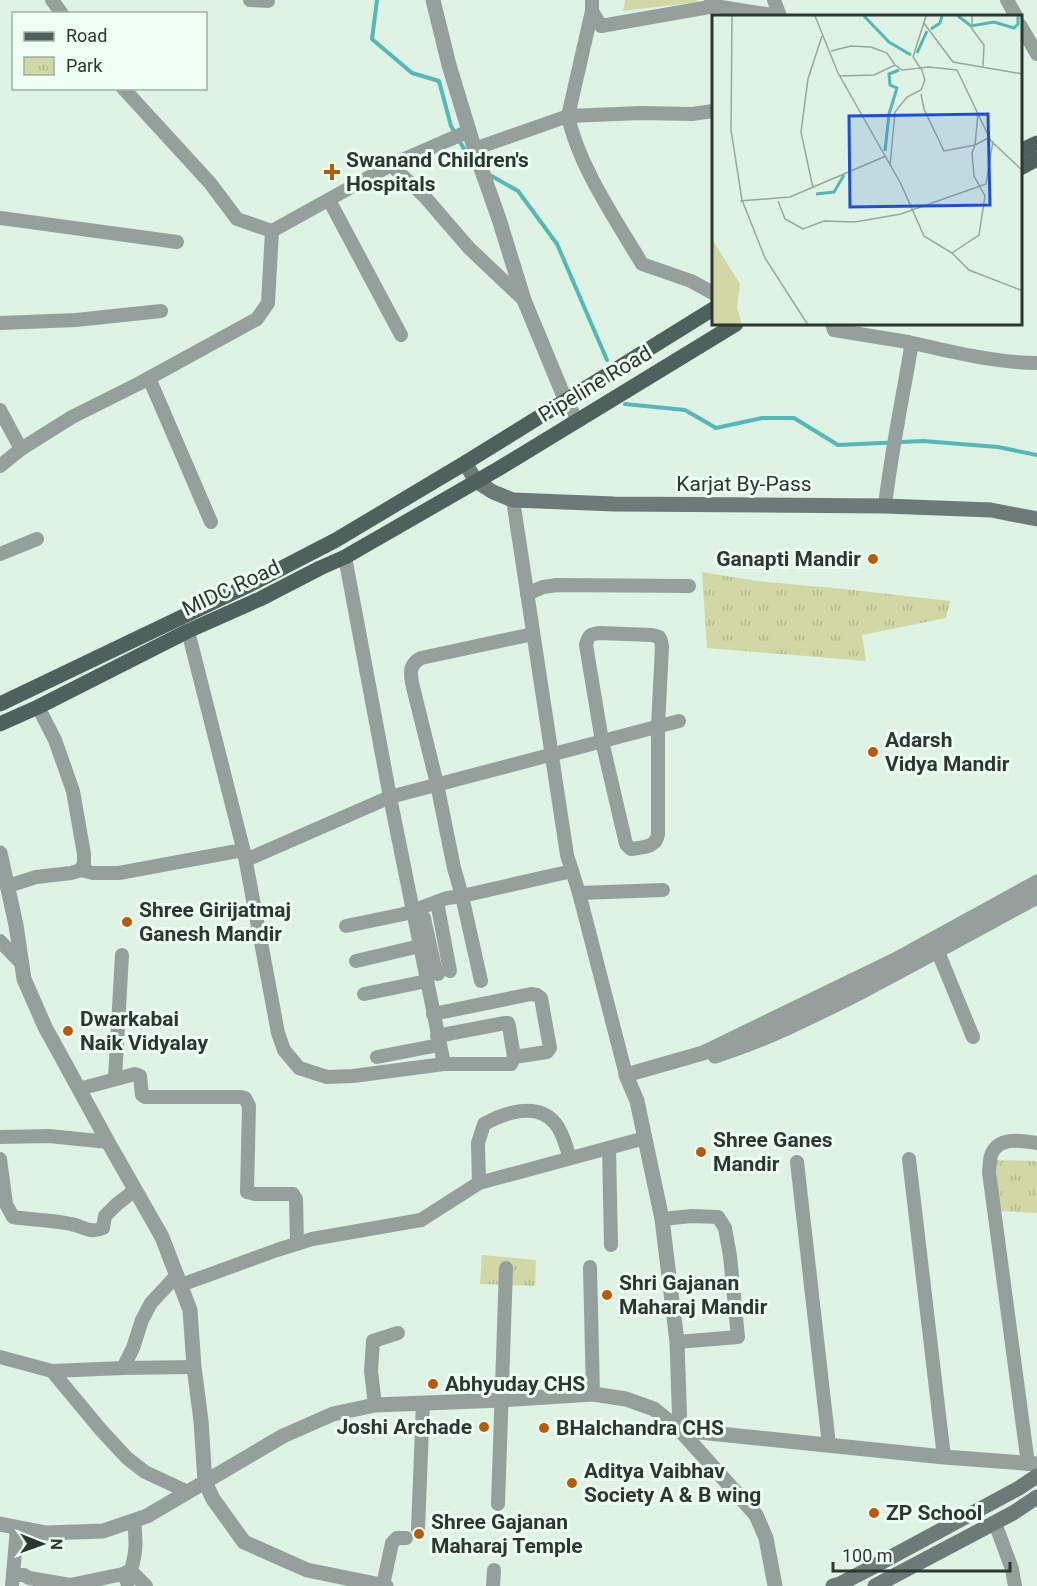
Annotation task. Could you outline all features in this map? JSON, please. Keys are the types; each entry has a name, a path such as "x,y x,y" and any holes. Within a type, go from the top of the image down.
{"main road":[{"path":"1022,150 1037,143"},
{"path":"1022,167 1037,159"},
{"name":"Pipeline Road","path":"465,463 712,310"},
{"name":"Pipeline Road","path":"476,481 733,326"},
{"name":"Karjat By-Pass","path":"465,463 476,481 493,492 513,500 614,504 885,506 991,510 1037,519"},
{"name":"MIDC Road","path":"0,704 253,583 328,544 465,463"},
{"name":"MIDC Road","path":"0,724 345,557 476,481"},
{"path":"832,1586 869,1569 1019,1488 1034,1468"},
{"path":"874,1586 995,1523 1037,1497"}],"street":[{"path":"52,0 61,12"},
{"path":"250,0 268,1"},
{"path":"774,0 779,15"},
{"path":"1007,0 1015,15"},
{"path":"436,2 448,65 465,133 475,151 524,300 576,420"},
{"path":"592,5 601,26 713,3 774,15"},
{"path":"592,5 568,116 572,134 596,186 642,264 691,281 712,292"},
{"path":"1022,28 1037,54"},
{"path":"125,90 203,176 237,219 272,231 391,165 465,133"},
{"path":"475,151 568,116 641,113 692,114 712,111"},
{"path":"391,165 425,197 469,248 524,300"},
{"path":"329,200 402,335"},
{"path":"0,218 177,242"},
{"path":"0,466 21,448 72,417 256,319 268,303 272,231"},
{"path":"0,322 76,320 161,311"},
{"path":"833,326 834,330 993,359 1017,363 1037,363"},
{"path":"885,506 890,461 911,348 908,342"},
{"path":"148,378 211,522"},
{"path":"0,410 21,448"},
{"path":"513,500 567,855 579,893 627,1080 637,1101 662,1220 677,1342 680,1430"},
{"path":"0,554 37,539"},
{"path":"345,557 413,910 421,925 424,948 435,973"},
{"path":"527,594 543,587 557,585 689,586"},
{"path":"188,631 246,860 390,797 679,721"},
{"path":"481,981 410,674 412,665 421,658 534,634"},
{"path":"591,634 652,635 661,641 658,726 657,840 647,847 631,849 626,844 602,741 586,645 587,638 591,634"},
{"path":"38,707 55,740 73,791 84,854 81,870"},
{"path":"0,853 16,925 24,979 45,1028 162,1237 190,1310 205,1482 213,1499 244,1542 306,1570 385,1586 392,1543 397,1538 406,1538"},
{"path":"8,886 36,877 81,870 93,873 119,873 244,853"},
{"path":"244,853 278,1033 284,1050 299,1068 327,1077 353,1076 444,1064 511,1064 514,1057 508,1023 377,1057"},
{"path":"421,925 424,914 447,898 572,871"},
{"path":"627,1080 703,1053 895,960 1037,882"},
{"path":"579,893 663,890"},
{"path":"627,1080 747,1046 764,1039 938,952 1037,897"},
{"path":"438,905 433,1014 444,1064"},
{"path":"346,926 438,905"},
{"path":"0,941 22,964"},
{"path":"356,961 424,948"},
{"path":"938,952 973,1037"},
{"path":"115,1078 122,955"},
{"path":"364,994 435,973"},
{"path":"433,1014 531,994 537,995 541,998 549,1050 514,1057"},
{"path":"79,1089 115,1078 138,1075 142,1095 145,1096 246,1098 249,1106 247,1192 293,1194 296,1199 297,1244"},
{"path":"479,1183 478,1143 484,1124 514,1111 531,1111 545,1115 555,1122 570,1158"},
{"path":"0,1137 49,1136 108,1142"},
{"path":"123,1368 151,1303 179,1280 312,1239 421,1220 479,1183 645,1138"},
{"path":"680,1430 1034,1468 989,1172 992,1152 1003,1142 1017,1140 1037,1143"},
{"path":"609,1148 611,1245"},
{"path":"0,1159 6,1204 13,1217 72,1224 83,1229 98,1230 103,1228 105,1216 116,1204 135,1190"},
{"path":"909,1159 944,1457"},
{"path":"797,1162 830,1445"},
{"path":"662,1220 692,1216 718,1217 725,1228 730,1256 738,1337 677,1342"},
{"path":"590,1267 593,1394"},
{"path":"498,1504 506,1268"},
{"path":"375,1405 371,1371 373,1341 398,1333"},
{"path":"0,1357 52,1371 194,1368"},
{"path":"52,1371 127,1458 145,1472 188,1492"},
{"path":"0,1524 46,1533 103,1531 134,1521 147,1516 283,1436 333,1414 375,1405 593,1394 626,1399 654,1409 680,1430 756,1515 766,1538 775,1586"},
{"path":"418,1529 423,1403"},
{"path":"124,1581 131,1570 134,1559 136,1545 134,1521"},
{"path":"995,1523 1012,1569 1015,1586"},
{"path":"17,1528 13,1580 29,1578 70,1585 124,1581 135,1575 146,1586"},
{"path":"869,1569 874,1586"},
{"path":"493,1586 494,1570"}],"green space":[{"path":"625,0 696,0 699,2 623,11"},
{"path":"702,572 757,581 950,601 946,618 862,635 866,661 707,648"},
{"path":"996,1160 1037,1161 1037,1213 998,1211"},
{"path":"482,1255 536,1260 535,1286 480,1284"}],"waterway":[{"path":"377,0 372,39 412,73 439,81 451,126 472,163"},
{"path":"488,174 518,191 557,244 607,360"},
{"path":"625,404 685,410 716,428 762,418 794,418 838,445 923,441 998,447 1037,455"}],"place":[{"name":"Swanand Children's Hospitals","path":"332,172"},
{"name":"Ganapti Mandir","path":"873,559"},
{"name":"Adarsh Vidya Mandir","path":"873,752"},
{"name":"Shree Girijatmaj Ganesh Mandir","path":"127,922"},
{"name":"Dwarkabai Naik Vidyalay","path":"68,1031"},
{"name":"Shree Ganes Mandir","path":"701,1152"},
{"name":"Shri Gajanan Maharaj Mandir","path":"607,1295"},
{"name":"Abhyuday CHS","path":"433,1384"},
{"name":"Joshi Archade","path":"484,1427"},
{"name":"BHalchandra CHS","path":"544,1428"},
{"name":"Aditya Vaibhav Society A & B wing","path":"572,1483"},
{"name":"ZP School","path":"874,1513"},
{"name":"Shree Gajanan Maharaj Temple","path":"419,1534"}]}
